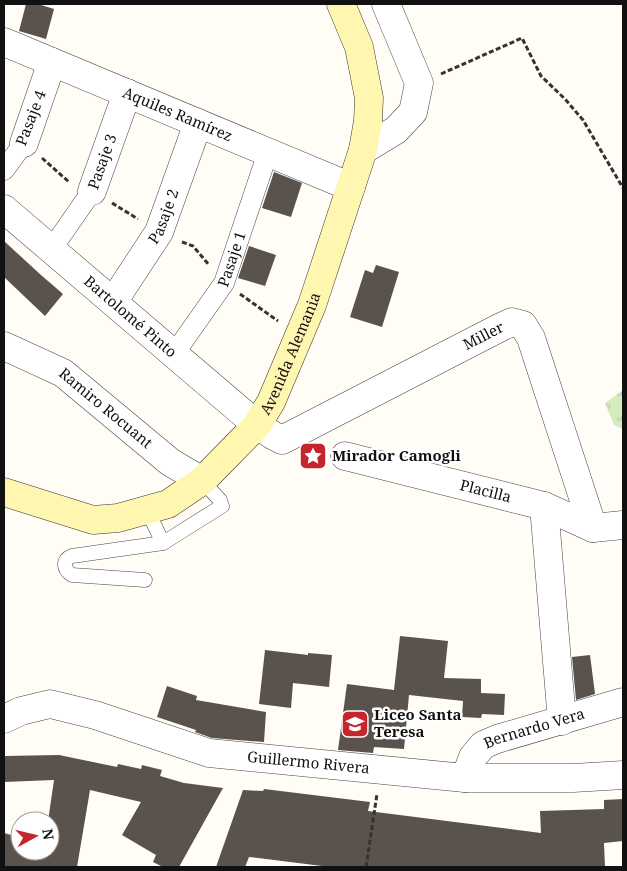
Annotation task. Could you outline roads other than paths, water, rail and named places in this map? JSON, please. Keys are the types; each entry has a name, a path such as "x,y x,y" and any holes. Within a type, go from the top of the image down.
{"main road":[{"name":"Avenida Alemania","path":"4,492 93,520 118,518 168,504 202,481 257,425 271,402 312,305 363,150 368,122 369,98 359,48 341,4"}],"street":[{"path":"363,150 396,130 413,112 419,83 386,4"},
{"name":"Aquiles Ramírez","path":"4,42 351,187"},
{"name":"Pasaje 4","path":"4,170 24,143 52,62"},
{"name":"Pasaje 3","path":"51,250 92,192 126,93"},
{"name":"Pasaje 2","path":"113,302 159,232 198,123"},
{"name":"Pasaje 1","path":"174,354 224,283 268,152"},
{"name":"Bartolomé Pinto","path":"4,209 257,425"},
{"name":"Miller","path":"257,425 282,440 512,322 523,326 530,338 593,528"},
{"name":"Ramiro Rocuant","path":"4,346 63,373 170,462 202,481"},
{"name":"Placilla","path":"345,456 544,506 593,528 623,525"},
{"path":"544,506 562,721"},
{"name":"Bernardo Vera","path":"465,778 473,757 482,745 623,702"},
{"name":"Guillermo Rivera","path":"4,718 50,704 95,715 209,753 465,778 574,778 623,775"}],"lane":[{"path":"145,580 72,575 65,568 64,563 67,558 72,556 163,542 222,506 220,500 202,481"},
{"path":"147,510 163,542"}],"place":[{"name":"Mirador Camogli","path":"313,456"},
{"name":"Liceo Santa Teresa","path":"355,724"}]}
